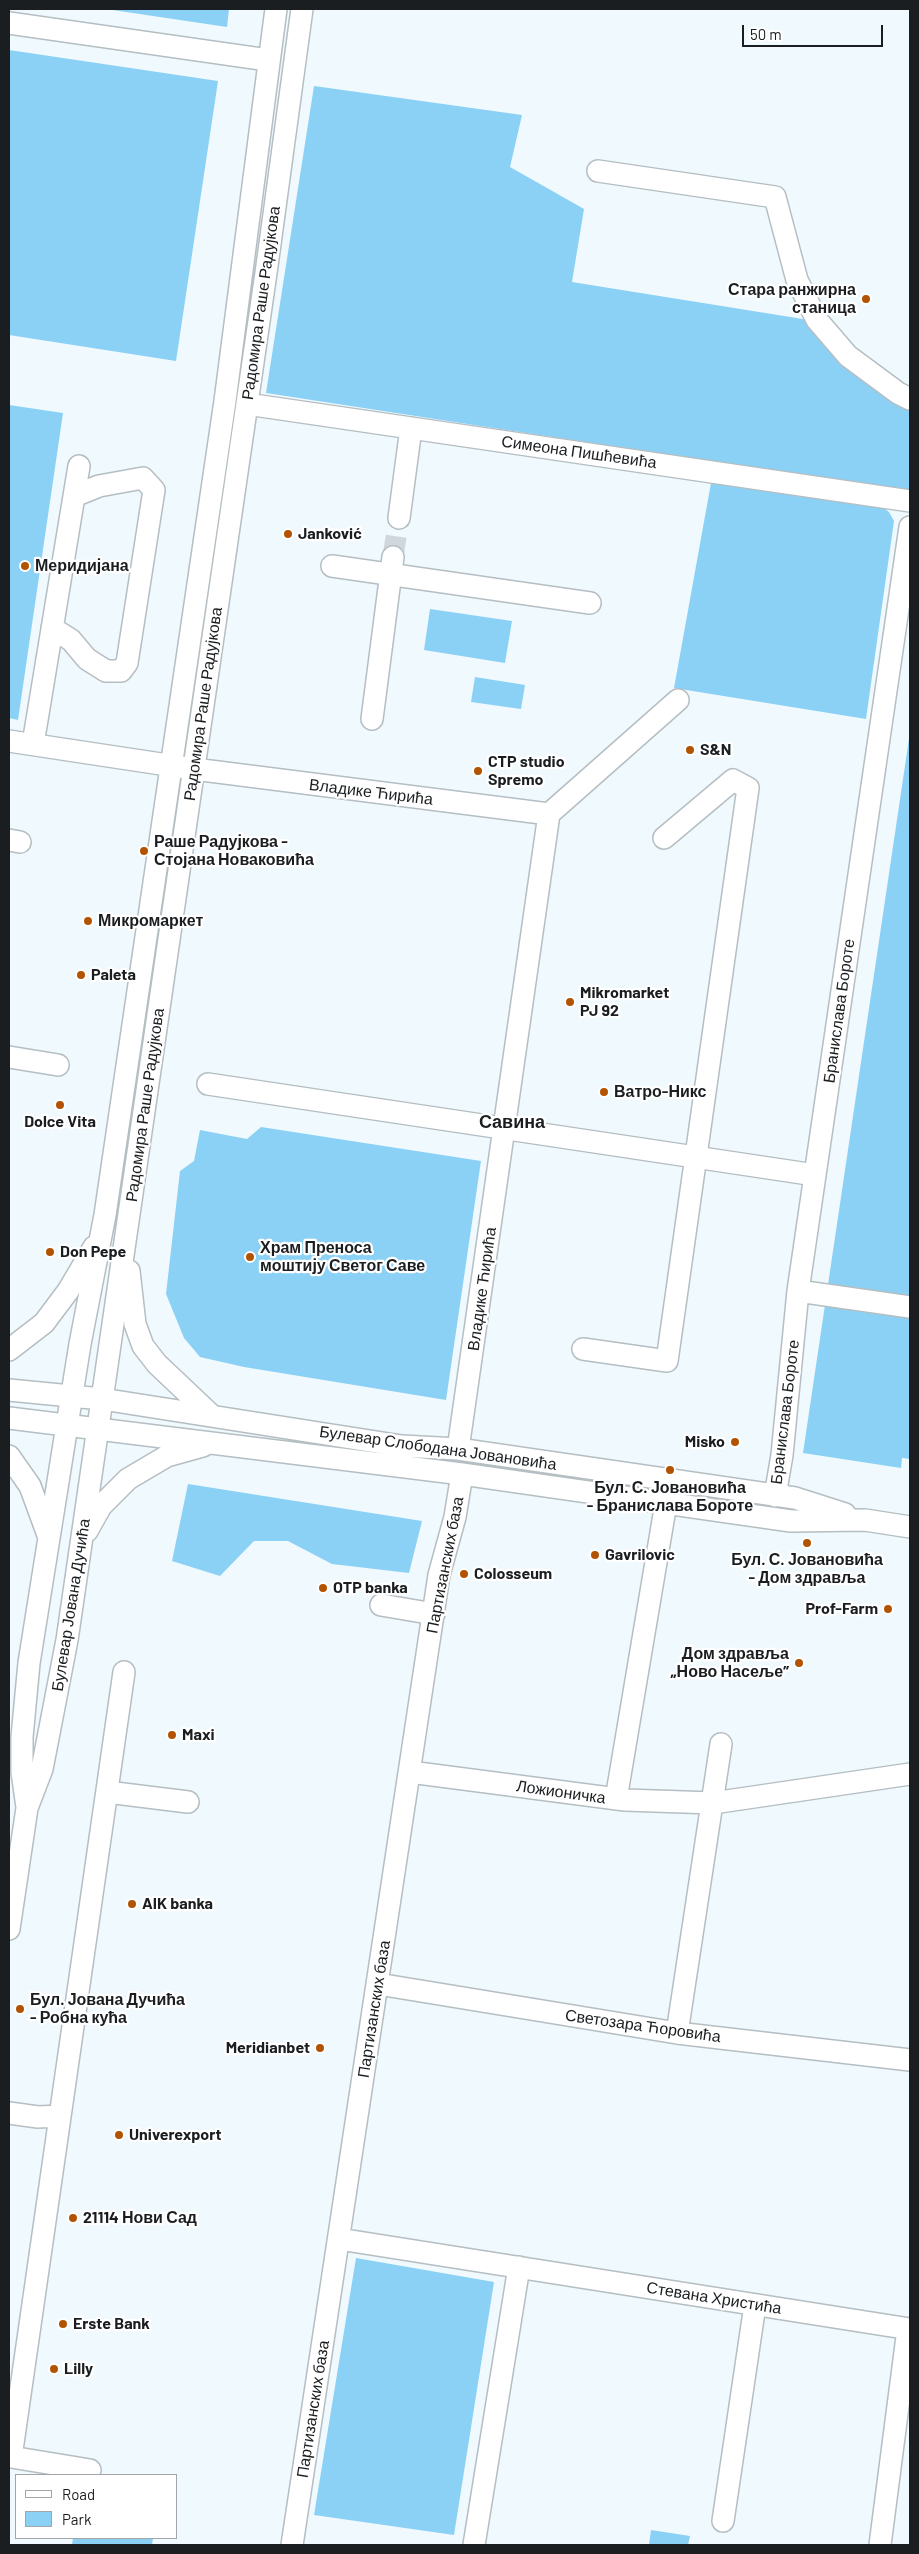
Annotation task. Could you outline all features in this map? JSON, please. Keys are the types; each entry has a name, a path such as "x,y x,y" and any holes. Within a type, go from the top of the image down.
{"street":[{"name":"Радомира Раше Радујкова","path":"73,1397 80,1344 103,1227 225,401 276,9"},
{"name":"Радомира Раше Радујкова","path":"102,1399 247,404 302,9"},
{"path":"9,23 268,60"},
{"path":"598,171 775,197 797,280 817,320 848,356 898,393 910,399"},
{"name":"Симеона Пишћевића","path":"247,404 910,501"},
{"path":"399,518 412,428"},
{"path":"32,744 79,466"},
{"path":"52,628 71,640 87,659 106,671 121,671 127,663 154,490 143,478 99,486 74,496"},
{"name":"Бранислава Бороте","path":"775,1496 782,1455 798,1291 910,527"},
{"path":"332,566 392,566 590,603"},
{"path":"372,719 392,566"},
{"path":"549,814 678,700"},
{"name":"Владике Ћирића","path":"9,741 170,766 549,814 506,1128 458,1450"},
{"path":"584,1349 667,1361 748,788 733,780 664,838"},
{"path":"9,1057 58,1065"},
{"path":"208,1084 815,1175"},
{"path":"9,1350 44,1323 68,1291 92,1252 103,1227"},
{"path":"127,1230 130,1286 136,1324 143,1346 158,1364 212,1416"},
{"path":"798,1291 910,1306"},
{"name":"Булевар Слободана Јовановића","path":"9,1390 102,1399 402,1446 458,1450 795,1498 865,1520 910,1527"},
{"name":"Булевар Јована Дучића","path":"27,1808 22,1772 22,1737 29,1663 73,1397"},
{"name":"Булевар Јована Дучића","path":"9,1929 27,1808 42,1769 51,1726 82,1540 102,1399"},
{"name":"Булевар Слободана Јовановића","path":"9,1418 462,1474 791,1521 865,1520"},
{"path":"82,1540 101,1506 128,1478 167,1456 211,1444"},
{"path":"9,1456 30,1486 49,1538"},
{"name":"Партизанских база","path":"292,2545 439,1575 455,1518 462,1474"},
{"path":"616,1799 666,1503"},
{"path":"381,1606 434,1614"},
{"path":"90,2470 11,2457 124,1672"},
{"path":"678,2033 721,1744"},
{"name":"Ложионичка","path":"410,1772 616,1799 713,1803 910,1774"},
{"path":"106,1792 188,1802"},
{"name":"Светозара Ћоровића","path":"378,1984 678,2033 910,2060"},
{"path":"9,2114 38,2117 59,2116"},
{"name":"Стевана Христића","path":"339,2238 909,2329"},
{"path":"475,2539 519,2267"},
{"path":"723,2521 755,2305"},
{"path":"880,2545 909,2329"}],"green space":[{"path":"106,9 229,9 227,27"},
{"path":"9,50 218,81 176,361 9,335"},
{"path":"314,86 522,115 510,167 584,209 572,282 809,320 910,388 910,492 266,393"},
{"name":"Меридијана","path":"9,405 63,413 18,720 9,718"},
{"path":"711,483 880,505 889,512 894,521 866,719 674,688"},
{"path":"430,609 512,621 505,663 424,650"},
{"path":"475,677 525,685 521,709 471,702"},
{"path":"910,732 910,1459 902,1458 901,1468 803,1453"},
{"path":"261,1127 481,1161 446,1400 244,1367 200,1357 184,1338 166,1294 180,1171 194,1161 200,1130 247,1139"},
{"path":"188,1484 422,1521 409,1573 332,1564 288,1541 254,1541 220,1576 172,1561"},
{"path":"356,2258 494,2282 454,2535 314,2515"},
{"path":"651,2530 690,2536 688,2545 649,2545"},
{"path":"73,2539 153,2539 152,2545 72,2545"}],"tunnel":[{"path":"393,557 399,518"}],"place":[{"name":"Стара ранжирна станица","path":"866,299"},
{"name":"Janković","path":"288,534"},
{"name":"Меридијана","path":"25,566"},
{"name":"S&N","path":"690,750"},
{"name":"CTP studio Spremo","path":"478,771"},
{"name":"Раше Радујкова - Стојана Новаковића","path":"144,851"},
{"name":"Микромаркет","path":"88,921"},
{"name":"Paleta","path":"81,975"},
{"name":"Mikromarket PJ 92","path":"570,1002"},
{"name":"Ватро-Никс","path":"604,1092"},
{"name":"Dolce Vita","path":"60,1105"},
{"name":"Don Pepe","path":"50,1252"},
{"name":"Храм Преноса моштију Светог Саве","path":"250,1257"},
{"name":"Misko","path":"735,1442"},
{"name":"Бул. С. Јовановића - Бранислава Бороте","path":"670,1470"},
{"name":"Бул. С. Јовановића - Дом здравља","path":"807,1543"},
{"name":"Gavrilovic","path":"595,1555"},
{"name":"Colosseum","path":"464,1574"},
{"name":"OTP banka","path":"323,1588"},
{"name":"Prof-Farm","path":"888,1609"},
{"name":"Дом здравља „Ново Насеље”","path":"799,1663"},
{"name":"Maxi","path":"172,1735"},
{"name":"AIK banka","path":"132,1904"},
{"name":"Бул. Јована Дучића - Робна кућа","path":"20,2009"},
{"name":"Meridianbet","path":"320,2048"},
{"name":"Univerexport","path":"119,2135"},
{"name":"21114 Нови Сад","path":"73,2218"},
{"name":"Erste Bank","path":"63,2324"},
{"name":"Lilly","path":"54,2369"}],"district":[{"name":"Савина","path":"512,1122"}]}
